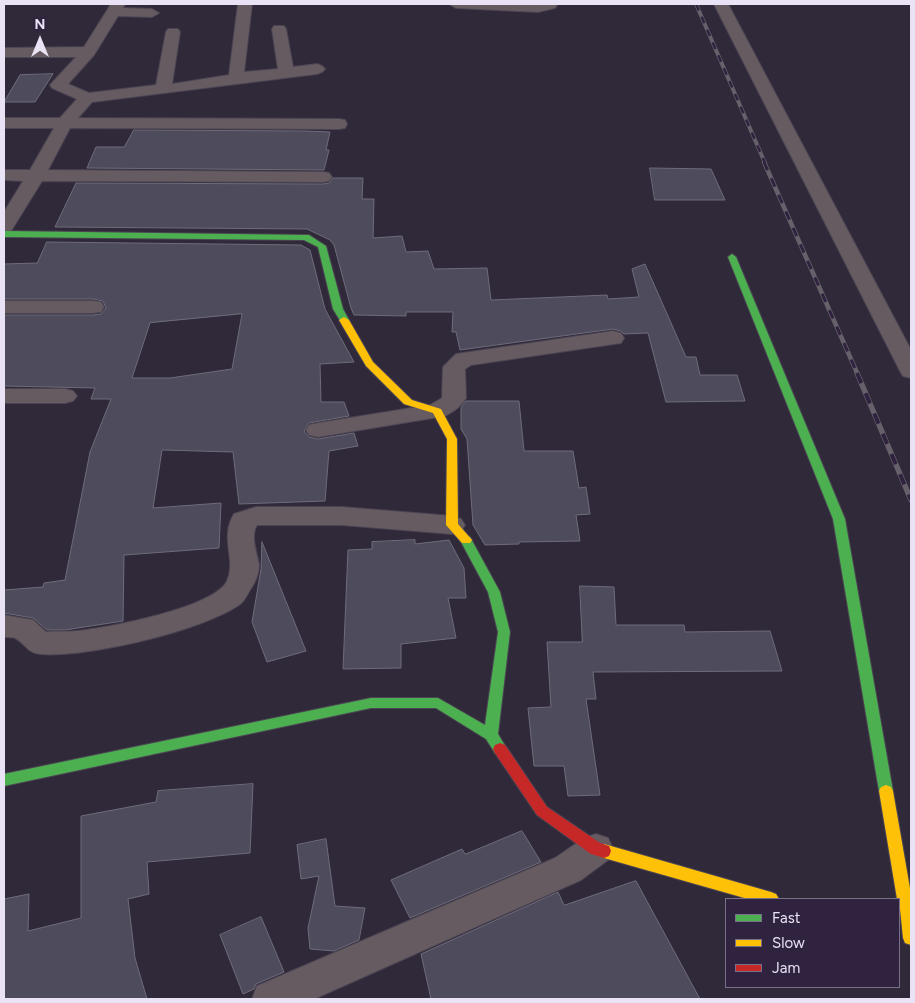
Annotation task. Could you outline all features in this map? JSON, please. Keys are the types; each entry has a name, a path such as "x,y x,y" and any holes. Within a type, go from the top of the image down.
{"street":[{"path":"236,78 245,4"},
{"path":"456,4 538,8 550,6 550,4"},
{"path":"721,4 911,371"},
{"path":"152,13 115,8 89,52 58,85 87,98 317,69"},
{"path":"279,28 286,72"},
{"path":"163,89 173,32"},
{"path":"4,52 89,52"},
{"path":"148,123 202,85"},
{"path":"4,226 66,122 87,98"},
{"path":"4,123 339,124"},
{"path":"4,175 323,177"},
{"path":"4,234 306,237 322,246 338,309 369,364 408,402 437,411 452,439 452,525"},
{"path":"732,257 838,519 911,938"},
{"path":"4,308 94,308"},
{"path":"318,430 437,411 452,402 454,398 454,367 464,359 613,338"},
{"path":"4,396 65,396"},
{"path":"4,626 23,628 40,644 76,642 119,635 164,624 211,608 231,598 241,582 245,567 240,541 243,520 256,516 342,516 452,525 463,535 494,592 504,632 491,735"},
{"path":"4,780 371,703 438,703 491,735 542,811 596,849 768,898"},
{"path":"271,999 568,869 596,849"}],"building":[{"path":"53,74 35,102 4,102 20,75"},
{"path":"134,130 330,132 326,150 329,150 324,170 87,168 96,147 124,147"},
{"path":"650,168 711,169 725,200 655,200"},
{"path":"333,178 363,178 362,199 374,199 373,238 402,236 406,252 428,251 434,269 487,268 491,300 607,295 608,299 639,297 632,269 645,264 686,357 696,357 700,375 737,375 745,401 666,402 648,333 624,334 613,329 460,350 456,332 452,332 453,312 406,312 406,316 354,315 334,245 330,240 307,229 55,227 76,183 323,184 329,183"},
{"path":"47,242 301,245 310,250 325,309 354,362 320,364 321,402 344,402 349,416 309,423 304,431 309,437 318,439 354,433 358,446 329,451 325,501 239,504 233,452 162,450 153,508 221,503 219,548 124,555 123,621 65,630 47,630 33,618 4,613 4,590 43,587 44,583 65,580 90,452 111,399 91,399 95,388 4,386 4,315 93,315 101,314 106,308 103,301 93,299 4,299 4,264 37,263","holes":["242,314 232,369 170,378 132,378 150,323"]},
{"path":"466,401 519,401 524,451 573,451 579,488 586,487 590,514 576,515 580,541 519,542 519,544 485,545 473,525 467,439 461,429 461,408"},
{"path":"415,540 415,544 449,540 464,568 466,598 448,598 456,638 401,644 401,668 343,669 348,550 372,549 372,542"},
{"path":"262,542 306,651 267,662 252,622 261,569"},
{"path":"580,586 614,587 616,625 684,625 685,632 770,631 782,671 593,672 596,699 586,699 600,795 568,796 564,766 534,766 528,708 551,707 547,642 582,642"},
{"path":"253,784 250,853 147,862 149,894 128,899 135,958 147,999 4,999 4,899 29,894 28,931 81,918 81,816 156,802 158,791"},
{"path":"522,831 541,862 410,918 391,880 462,849 465,854"},
{"path":"326,839 335,906 365,908 359,940 334,951 310,949 308,928 319,876 301,879 297,845"},
{"path":"636,881 700,999 431,999 421,954 558,892 564,905"},
{"path":"261,917 284,972 256,984 254,989 243,994 220,935"}],"railway":[{"path":"696,4 765,163"},
{"path":"764,162 858,375"},
{"path":"857,373 911,500"}],"traffic: fast":[{"path":"4,234 306,237 322,246 338,309 344,320"},
{"path":"732,257 839,519 886,791"},
{"path":"466,540 494,592 504,632 491,735"},
{"path":"4,780 371,703 438,703 491,735 500,749"}],"traffic: slow":[{"path":"344,320 369,364 408,402 437,411 452,439 452,525 466,540"},
{"path":"886,791 911,938"},
{"path":"604,851 768,898"}],"traffic: jam":[{"path":"500,749 542,811 596,849 604,851"}]}
